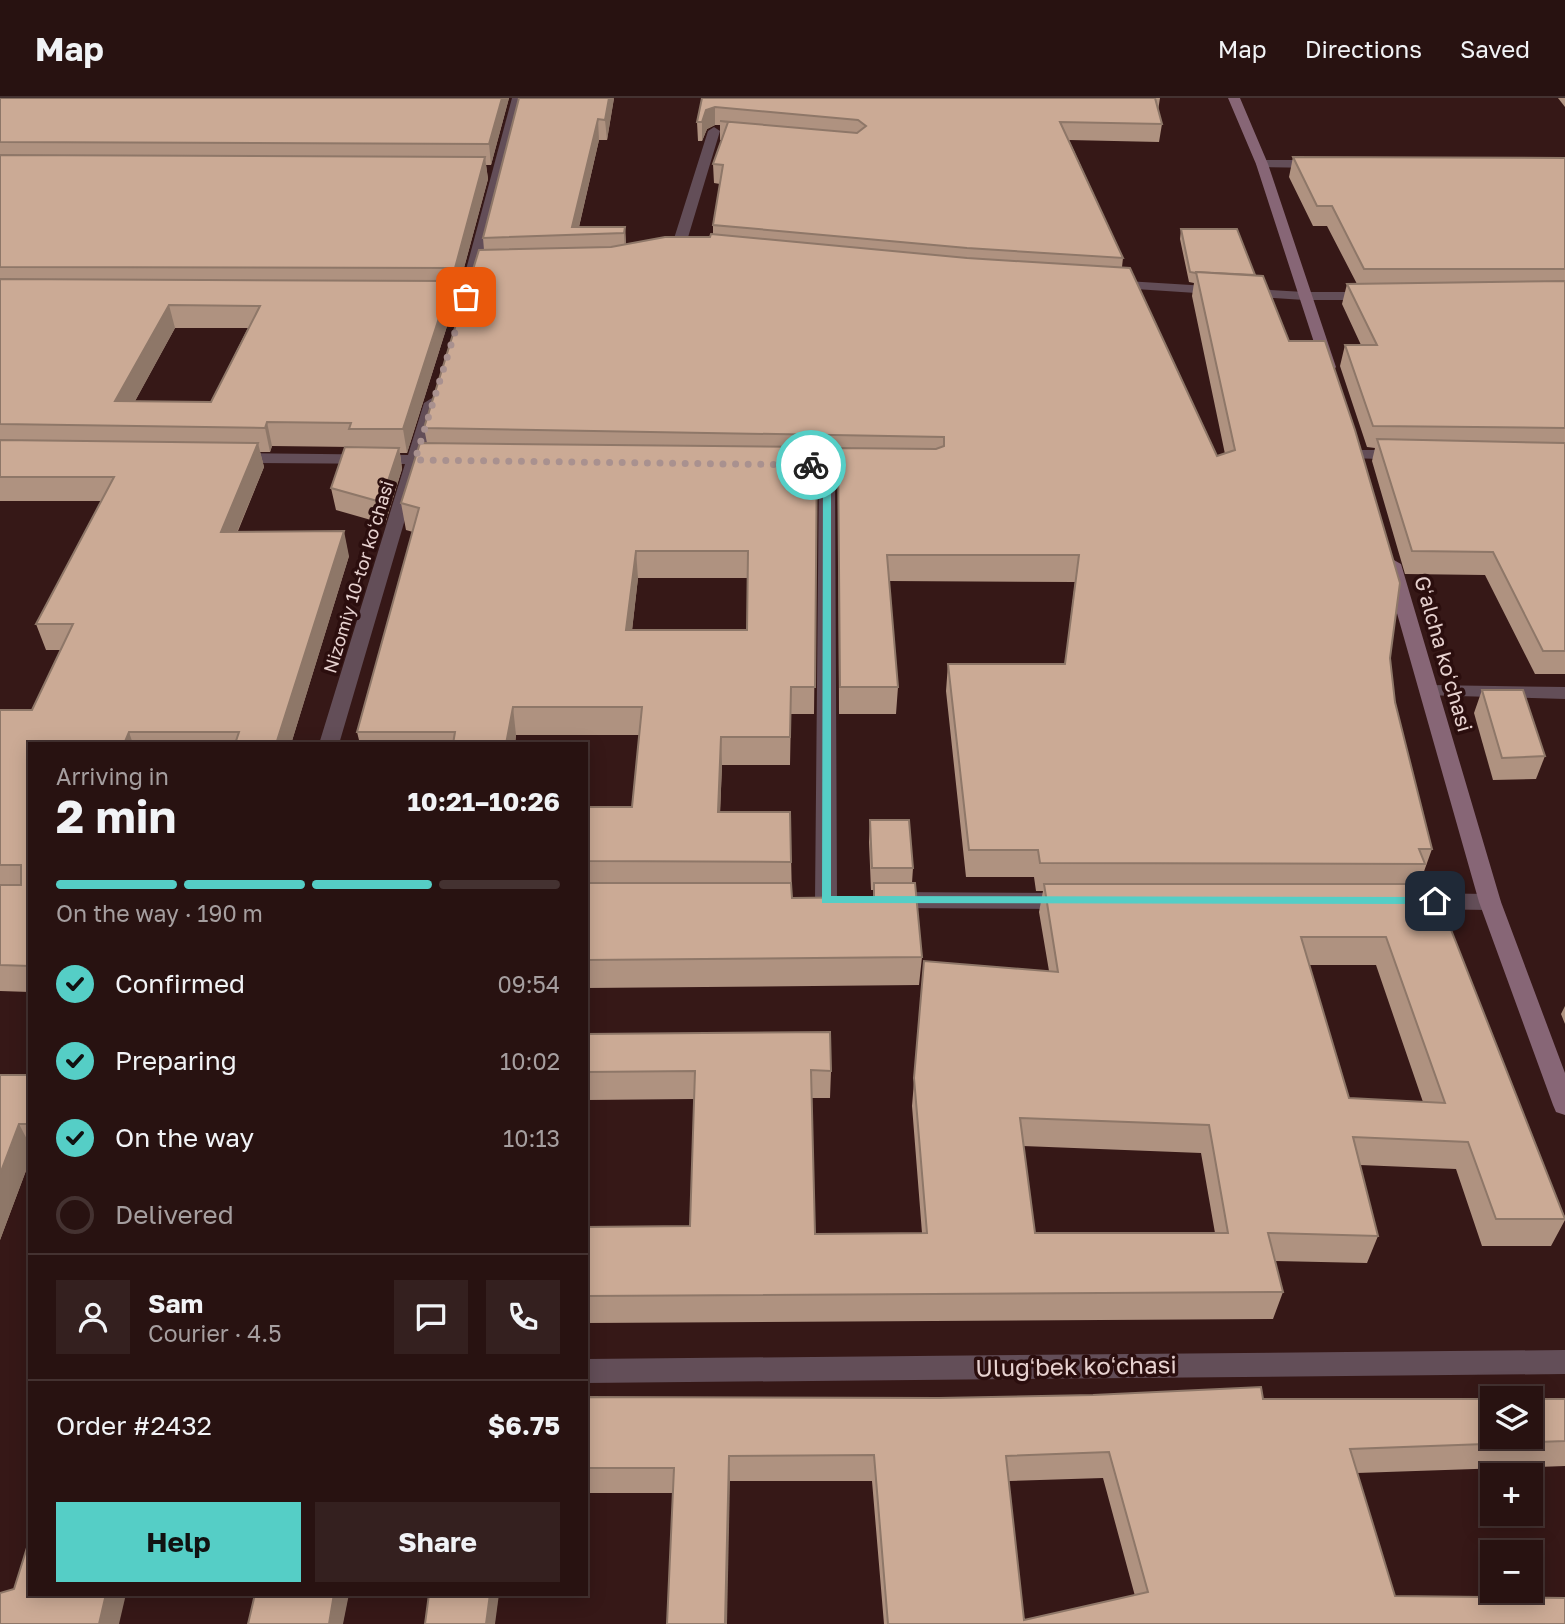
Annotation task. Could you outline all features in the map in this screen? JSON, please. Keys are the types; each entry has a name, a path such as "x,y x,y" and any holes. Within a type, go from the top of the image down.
{"street":[{"path":"460,302 480,267 492,172 518,98"},
{"path":"1234,98 1262,164 1334,381"},
{"path":"705,250 673,251 714,131"},
{"path":"1262,164 1331,164"},
{"path":"1100,283 1304,296 1387,296"},
{"name":"Nizomiy 10-tor koʻchasi","path":"330,742 438,385"},
{"path":"1359,455 1414,456"},
{"path":"221,458 456,460"},
{"path":"772,465 880,466"},
{"path":"826,900 827,466"},
{"name":"Gʻalcha koʻchasi","path":"1387,547 1490,902 1565,1105"},
{"path":"1430,691 1565,692"},
{"path":"799,900 1089,901"},
{"path":"1393,901 1490,902"},
{"name":"Ulugʻbek koʻchasi","path":"588,1371 1565,1362"}],"building":[{"path":"0,98 502,98 489,144 0,142"},
{"path":"519,98 609,98 605,120 598,119 572,227 625,227 624,233 483,238"},
{"path":"702,98 1155,98 1162,124 1060,122 1123,258 967,248 713,225 723,165 713,164 728,122 720,121 857,133 866,126 858,120 715,107 706,110 702,122 697,122"},
{"path":"0,155 485,157 455,268 0,267"},
{"path":"1293,157 1565,158 1565,269 1364,269 1332,206 1317,206"},
{"path":"1181,229 1237,229 1255,275 1190,272"},
{"path":"711,234 967,258 1130,268 1217,456 1235,450 1196,272 1263,276 1289,341 1325,341 1355,430 1400,583 1390,658 1395,702 1432,849 1419,849 1425,864 1040,863 1038,850 969,850 948,664 1065,664 1079,555 887,555 898,687 840,687 838,448 936,449 944,446 944,437 424,428 479,250 611,247 665,237 710,237"},
{"path":"0,279 451,281 403,429 349,429 351,423 267,422 265,428 0,424","holes":["169,305 260,306 211,402 115,401"]},
{"path":"1565,281 1565,428 1373,426 1345,345 1377,345 1347,284"},
{"path":"1377,439 1565,443 1565,651 1543,651 1493,552 1412,551"},
{"path":"0,440 258,443 221,532 344,531 277,742 236,742 239,732 129,732 125,742 28,742 28,966 0,965 0,885 21,885 21,865 0,865 0,710 32,710 73,624 36,624 114,477 0,477"},
{"path":"420,443 817,447 815,687 791,687 790,737 721,737 718,812 790,812 791,862 588,861 588,807 632,807 642,707 513,707 506,742 453,742 455,732 357,732 419,508 401,503","holes":["636,551 748,551 747,630 626,630"]},
{"path":"345,447 399,448 381,502 331,488"},
{"path":"1482,690 1523,690 1545,756 1502,758"},
{"path":"870,820 909,820 913,868 872,868"},
{"path":"588,883 791,883 792,898 874,897 874,883 915,883 922,957 588,960"},
{"path":"1044,884 1433,884 1565,1219 1496,1219 1468,1142 1353,1137 1378,1236 1268,1233 1283,1292 588,1296 588,1227 690,1226 695,1071 588,1072 588,1034 830,1032 831,1071 811,1070 815,1234 927,1233 914,1078 924,961 1058,972","holes":["1301,937 1386,937 1445,1103 1349,1098","1020,1118 1209,1125 1228,1233 1035,1233"]},
{"path":"0,1075 28,1075 28,1124 19,1124 0,1174"},
{"path":"1261,1387 1263,1399 1480,1399 1480,1444 1350,1449 1395,1596 1480,1597 1480,1603 1543,1603 1543,1598 1565,1598 1565,1624 888,1624 874,1455 729,1456 725,1624 667,1624 674,1468 588,1468 588,1397 939,1398 1093,1395","holes":["1109,1452 1148,1592 1024,1620 1006,1456"]},
{"path":"1543,1399 1565,1399 1565,1441 1543,1442"},
{"path":"28,1544 28,1596 106,1596 99,1624 0,1624 0,1593 14,1589"},
{"path":"255,1596 334,1596 329,1624 248,1624"},
{"path":"429,1596 490,1596 486,1624 425,1624"}],"way so far":[{"path":"466,297 415,460 811,465"}],"route":[{"path":"811,465 827,466 826,900 1435,901"}]}
